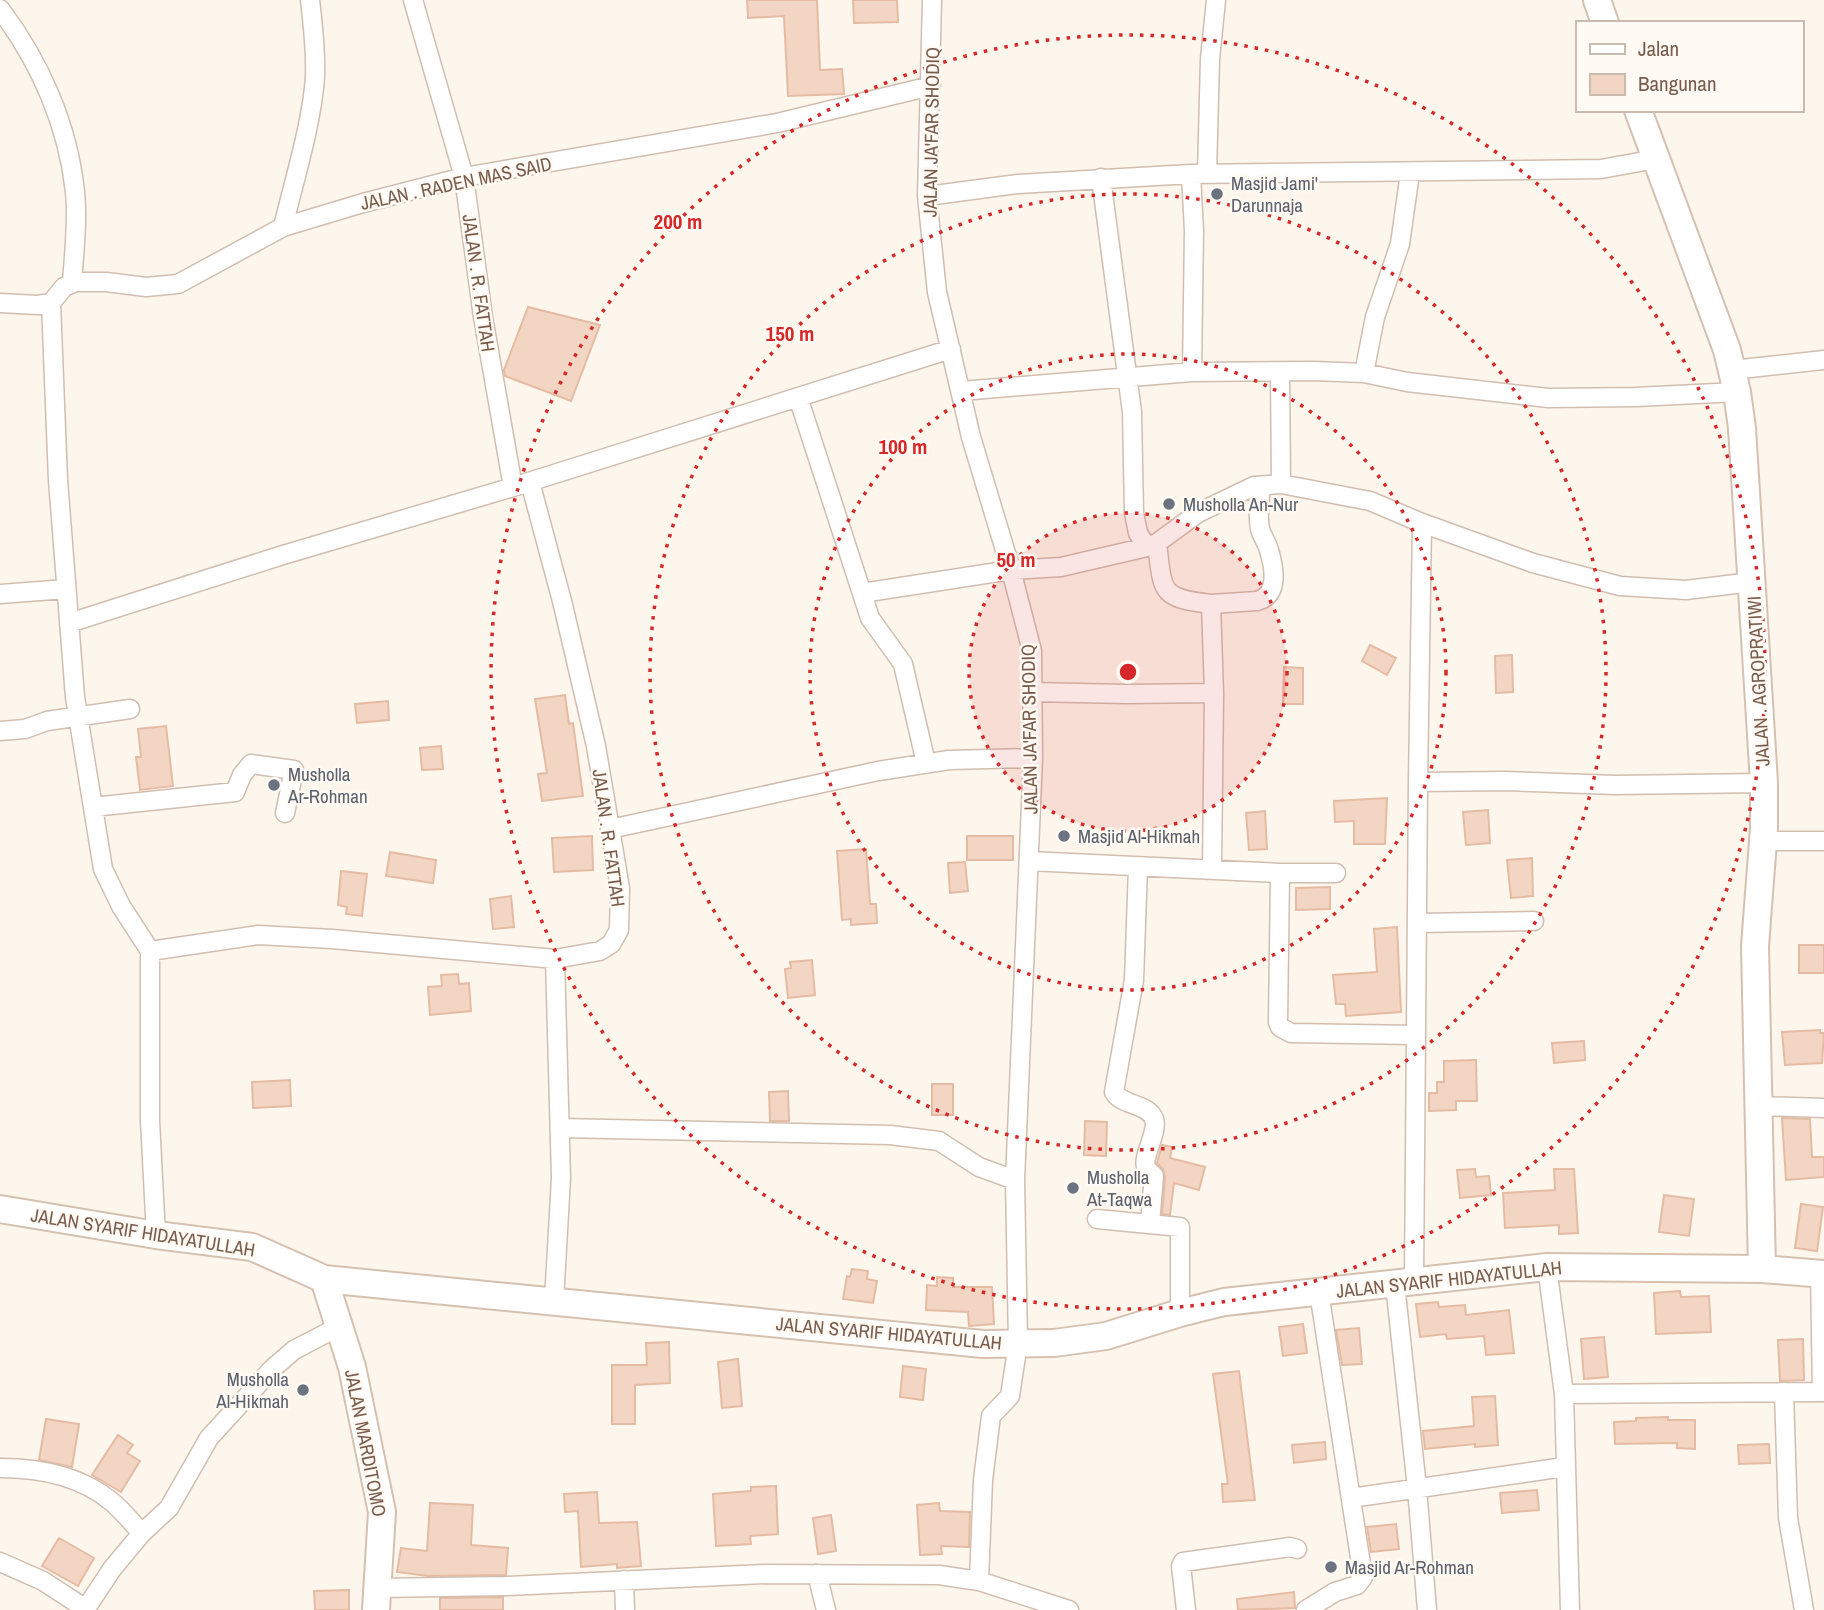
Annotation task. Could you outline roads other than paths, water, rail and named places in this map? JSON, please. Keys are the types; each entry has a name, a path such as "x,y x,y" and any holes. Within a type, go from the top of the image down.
{"street":[{"path":"283,227 315,77 310,0"},
{"name":"JALAN . R. FATTAH","path":"150,951 258,935 555,959 600,951 611,944 619,930 620,888 596,746 562,601 521,484 483,317 464,177 413,0"},
{"name":"JALAN JA'FAR SHODIQ","path":"932,0 927,196 937,292 971,437 1032,651 1034,758 1015,1180 1018,1343 1010,1396 991,1416 983,1480 979,1581"},
{"path":"1192,372 1194,203 1216,0"},
{"path":"1597,0 1604,21"},
{"path":"0,9 37,65 63,131 75,191 76,229 72,284 64,287 51,303 58,480 66,589 78,717 103,869 121,906 150,951 150,1121 156,1235"},
{"name":"JALAN . RADEN MAS SAID","path":"72,284 88,281 146,287 178,284 283,227 363,203 464,177 777,123 931,86"},
{"name":"JALAN . AGROPRATIWI","path":"1639,112 1727,350 1742,428 1764,783 1763,841 1755,946 1762,1269"},
{"path":"927,196 1018,184 1199,173 1601,169 1656,159"},
{"path":"1364,373 1375,317 1400,244 1410,173"},
{"path":"1101,178 1132,412 1134,513 1138,533 1152,545 1162,581 1170,594 1180,600 1211,604 1257,601 1270,594 1274,582 1269,548 1261,531 1261,486"},
{"path":"0,303 51,303"},
{"path":"69,623 950,349"},
{"path":"961,391 1192,372 1280,372 1364,373 1407,382 1548,398 1636,397 1734,381 1824,360"},
{"path":"1280,372 1281,484"},
{"path":"797,397 870,618 903,664 926,763"},
{"path":"862,593 1011,570 1061,567 1152,545 1198,513 1254,486 1281,484 1370,501 1533,563 1620,586 1686,590 1752,582"},
{"path":"1422,523 1418,923 1405,1282 1427,1610"},
{"path":"0,594 66,589"},
{"path":"1211,604 1214,693 1212,869"},
{"path":"1031,692 1214,693"},
{"path":"0,731 25,729 47,721 130,709"},
{"path":"610,829 926,763 1034,758"},
{"path":"93,807 235,792 242,775 251,764 294,770 285,813"},
{"path":"1418,782 1505,780 1615,785 1764,783"},
{"path":"1763,841 1824,841"},
{"path":"1029,861 1280,873 1336,873"},
{"path":"1138,867 1134,980 1114,1092 1117,1097 1148,1112 1154,1118 1155,1125 1146,1163 1147,1170 1154,1176 1150,1223"},
{"path":"1280,873 1280,1027 1291,1033 1415,1035"},
{"path":"1418,923 1534,921"},
{"path":"554,1301 561,1178 555,959"},
{"path":"1758,1106 1824,1108"},
{"path":"560,1128 890,1135 939,1141 979,1167 1015,1180"},
{"name":"JALAN SYARIF HIDAYATULLAH","path":"0,1209 156,1235 253,1247 324,1279 983,1344 1054,1343 1106,1336 1224,1302 1547,1267 1762,1269 1822,1273"},
{"path":"1097,1219 1176,1226 1181,1230 1180,1313"},
{"path":"1547,1267 1564,1394 1570,1610"},
{"path":"1564,1394 1823,1392 1822,1273"},
{"name":"JALAN MARDITOMO","path":"324,1279 355,1381 382,1512 377,1599"},
{"path":"1306,1610 1335,1592 1357,1585 1363,1577 1320,1292"},
{"path":"0,1562 43,1581 85,1609 112,1569 142,1533 169,1508 209,1438 272,1369 295,1350 340,1326"},
{"path":"1784,1392 1788,1518 1804,1610"},
{"path":"1351,1498 1564,1467"},
{"path":"0,1468 44,1472 83,1482 112,1502 142,1533"},
{"path":"1186,1610 1181,1566 1183,1562 1290,1547 1297,1549"},
{"path":"377,1599 624,1580 766,1574 939,1575 979,1581 1069,1610"},
{"path":"817,1574 826,1610"},
{"path":"624,1580 625,1610"}],"place":[{"name":"Masjid Jami' Darunnaja","path":"1217,194"},
{"name":"Musholla An-Nur","path":"1169,504"},
{"name":"Musholla Ar-Rohman","path":"274,785"},
{"name":"Masjid Al-Hikmah","path":"1064,836"},
{"name":"Musholla At-Taqwa","path":"1073,1188"},
{"name":"Musholla Al-Hikmah","path":"303,1390"},
{"name":"Masjid Ar-Rohman","path":"1331,1567"}]}
